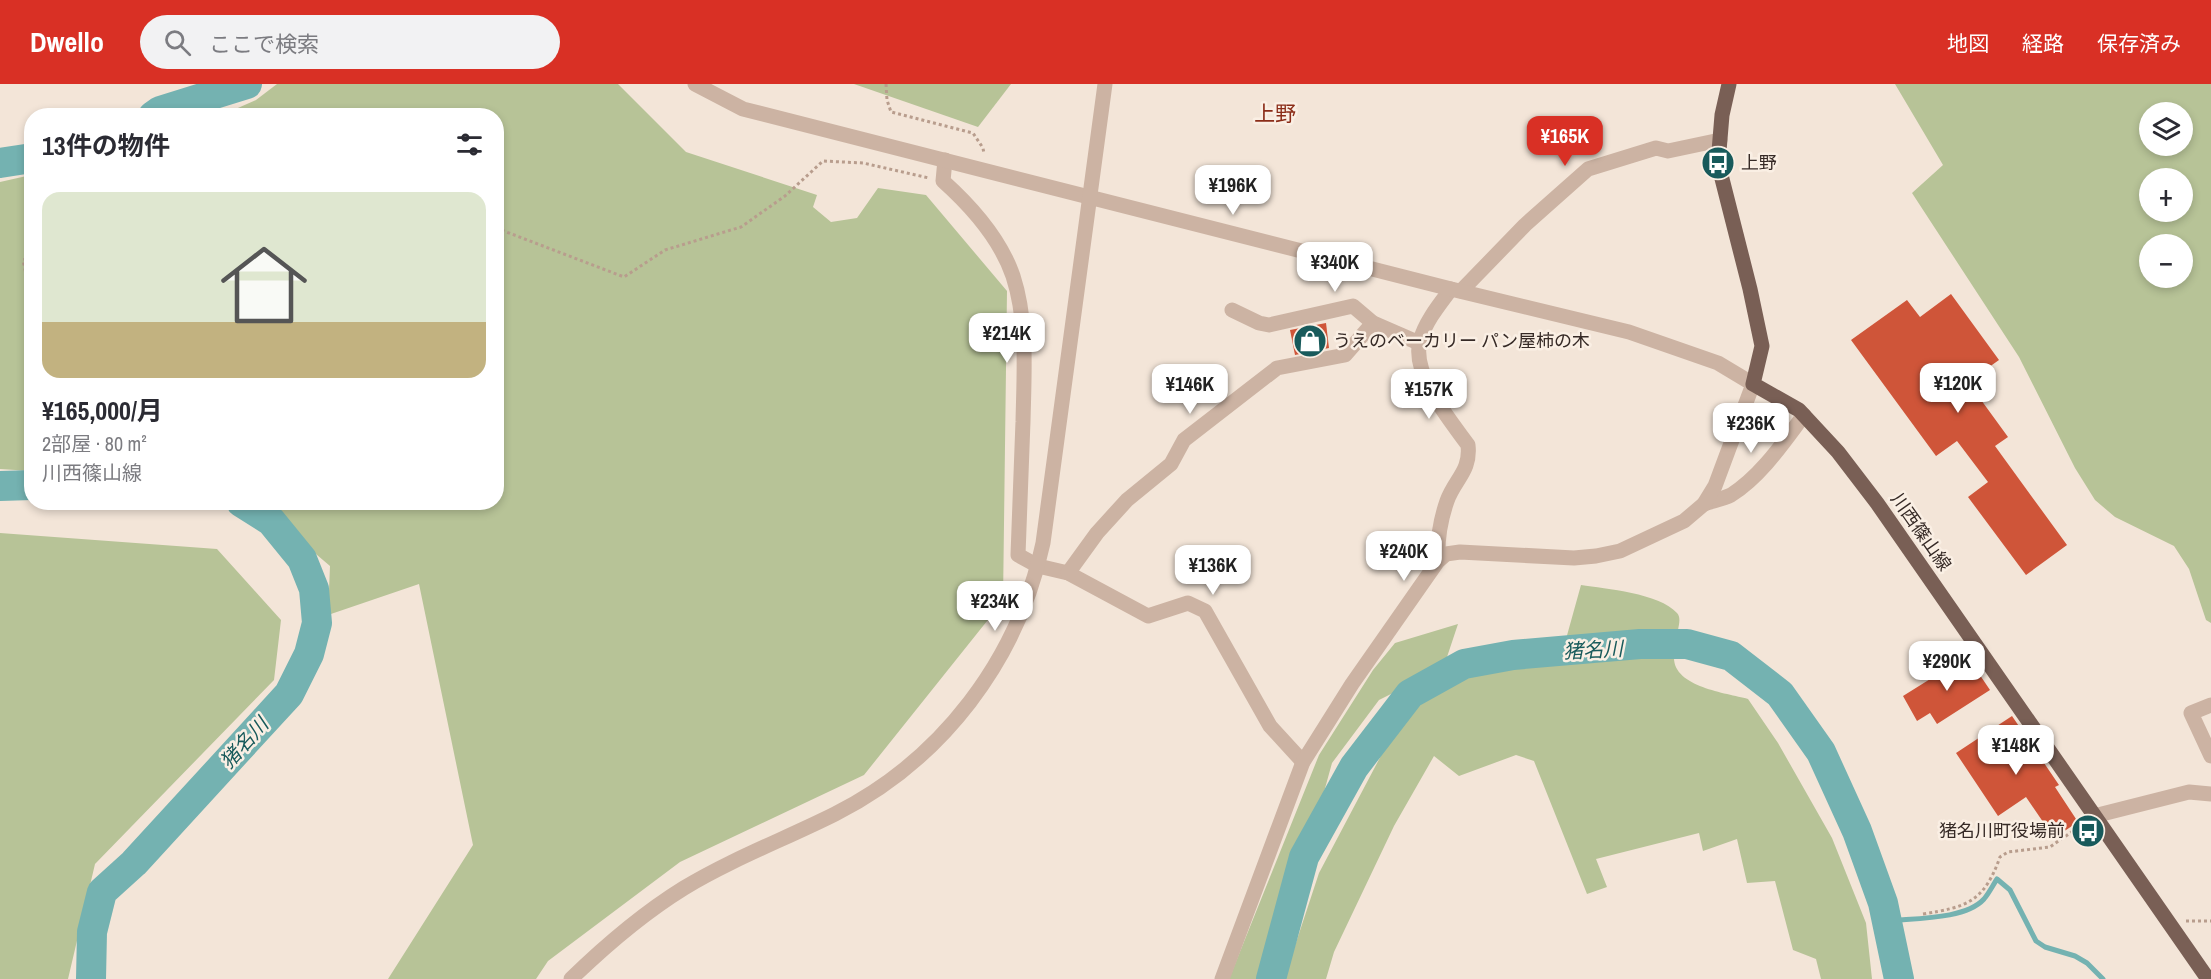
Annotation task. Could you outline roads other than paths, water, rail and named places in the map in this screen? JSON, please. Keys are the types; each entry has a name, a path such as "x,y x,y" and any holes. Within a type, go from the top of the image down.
{"main road":[{"path":"1729,84 1722,115 1718,163 1762,346 1753,384"},
{"name":"川西篠山線","path":"1753,384 1800,410 1838,452 1877,503 2208,979"}],"street":[{"path":"695,84 743,109 1629,332 1718,363 1753,384 1715,486 1704,504 1684,521 1620,551 1596,556 1574,558 1460,552 1446,554 1438,561 1352,684 1303,762 1222,979"},
{"path":"572,979 601,950 639,918 684,888 737,859 836,814 881,788 947,732 976,696 996,664 1016,628 1038,566 1043,543 1105,84"},
{"path":"1438,561 1441,522 1448,499 1467,467 1469,456 1468,445 1426,383 1420,360 1419,343 1429,320 1456,290 1588,169 1656,148 1668,151 1720,140"},
{"path":"945,160 943,181 970,205 996,240 1012,275 1022,312 1024,373 1018,555 1038,566 1068,573 1148,616 1188,603 1204,610 1270,726 1303,762"},
{"path":"1233,310 1259,323 1269,325 1353,306 1373,323 1419,343"},
{"path":"1068,573 1096,533 1127,500 1172,465 1184,440 1277,368 1345,355 1373,323"},
{"path":"1704,504 1729,496 1745,484 1778,449 1804,415"},
{"path":"2211,705 2191,713 2211,756"},
{"path":"2094,816 2189,792 2211,794"}],"waterway":[{"name":"猪名川","path":"170,108 247,84"},
{"name":"猪名川","path":"0,163 24,159"},
{"name":"猪名川","path":"0,486 24,485"},
{"name":"猪名川","path":"91,979 92,932 102,892 134,863 289,694 309,654 317,623 314,589 302,559 271,521 254,510"},
{"name":"猪名川","path":"1271,979 1304,857 1354,767 1410,694 1464,664 1513,655 1640,644 1687,644 1731,656 1780,694 1821,752 1857,831 1883,903 1899,979"},
{"path":"1887,921 1938,917 1964,911 1984,899 1997,879 2010,890 2036,941 2045,947 2075,956 2087,963 2103,979"}],"place":[{"name":"上野","path":"1718,163"},
{"name":"うえのベーカリー パン屋柿の木","path":"1310,341"},
{"name":"猪名川町役場前","path":"2088,831"}],"district":[{"name":"上野","path":"1275,114"}]}
